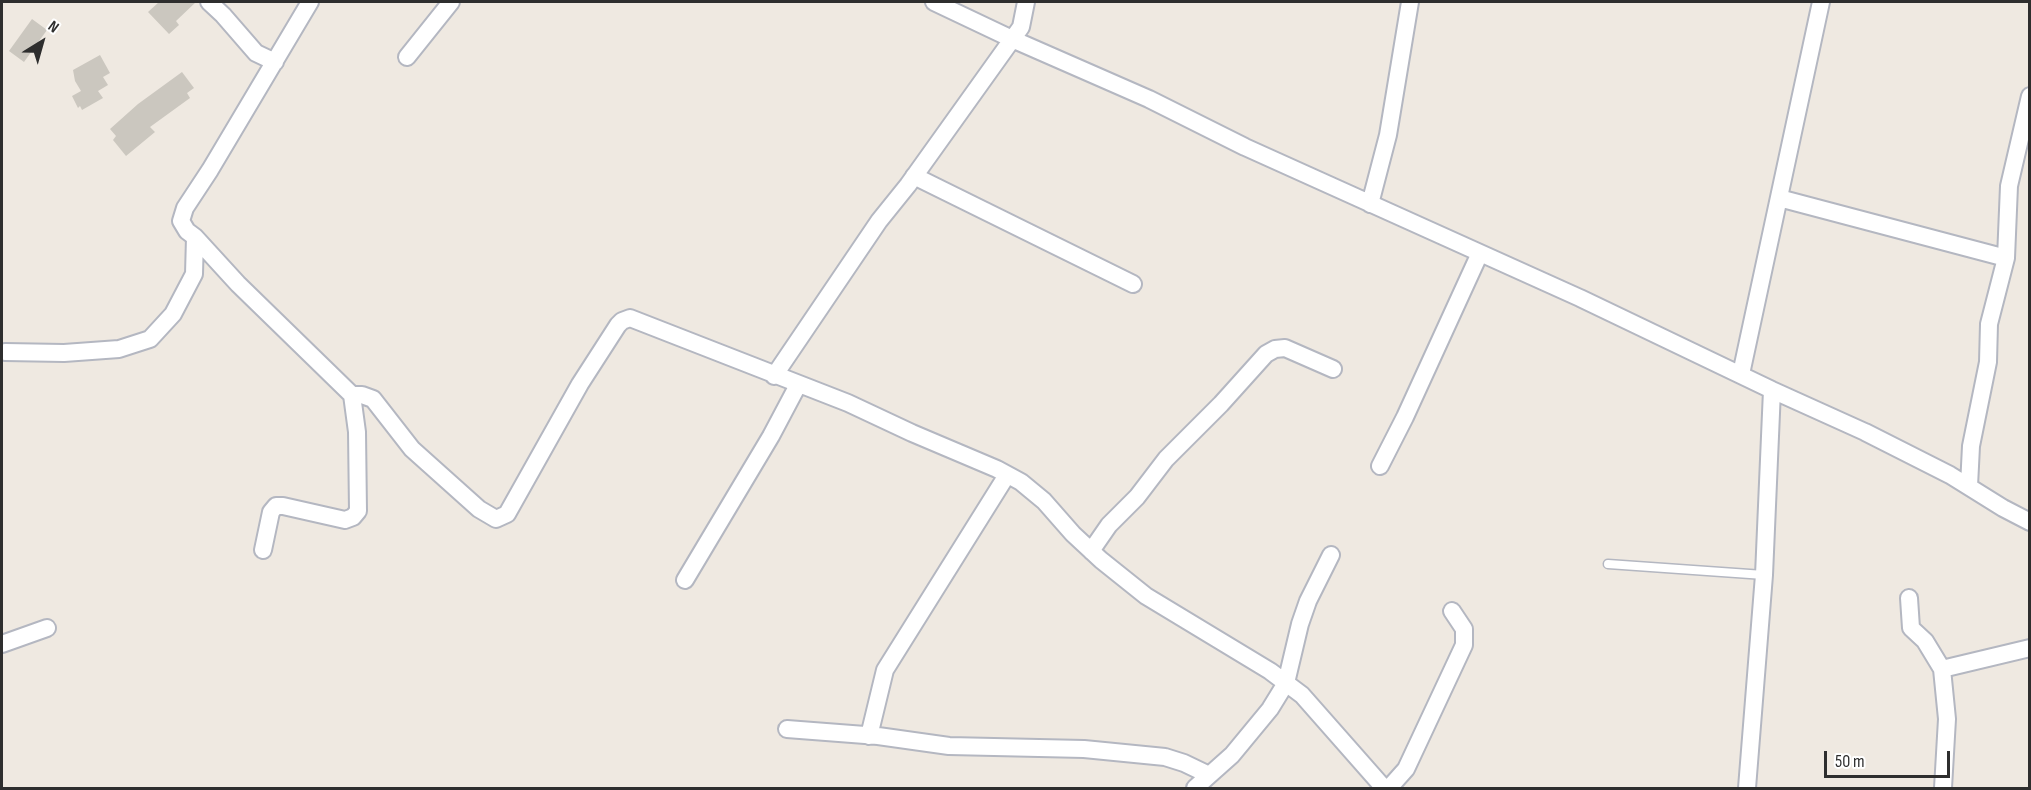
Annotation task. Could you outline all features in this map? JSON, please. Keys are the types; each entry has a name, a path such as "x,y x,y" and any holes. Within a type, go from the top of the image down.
{"street":[{"path":"209,2 256,53 275,62"},
{"path":"263,550 271,512 276,506 345,520 353,517 358,511 357,432 352,395 238,284 187,231 181,221 185,208 310,2"},
{"path":"407,57 451,2"},
{"path":"934,2 1149,99 1245,147 1866,432 1969,486 2030,522"},
{"path":"774,375 879,221 1021,27 1026,2"},
{"path":"1370,204 1388,135 1410,2"},
{"path":"1741,374 1821,2"},
{"path":"1969,486 1971,446 1988,362 1989,324 2006,258 2008,186 2030,96"},
{"path":"914,176 1133,284"},
{"path":"1779,198 2006,258"},
{"path":"5,352 64,353 119,350 150,339 173,314 194,274 195,237"},
{"path":"1380,466 1405,417 1480,253"},
{"path":"352,395 362,395 373,399 412,449 479,510 496,519 507,514 513,507 580,384 618,325 630,318 848,403 1022,482 1044,501 1091,551 1146,596 1261,666 1302,695 1384,789"},
{"path":"1091,551 1109,525 1137,497 1166,459 1221,404 1266,354 1275,349 1285,348 1333,369"},
{"path":"685,580 771,436 798,385"},
{"path":"1747,789 1764,575 1772,390"},
{"path":"869,736 885,670 1008,475"},
{"path":"1195,789 1232,755 1270,709 1286,683 1308,601 1331,555"},
{"path":"1909,598 1911,628 1925,640 1942,669 1947,719 1943,789"},
{"path":"1389,789 1406,770 1464,645 1464,629 1452,611"},
{"path":"2,644 47,628"},
{"path":"1942,669 2030,648"},
{"path":"786,729 949,746 1084,749 1165,757 1209,775"}],"lane":[{"path":"1608,564 1764,575"}],"building":[{"path":"159,2 196,2 176,21 179,25 169,34 148,12"},
{"path":"32,19 47,30 24,62 9,51"},
{"path":"100,55 110,73 103,77 108,85 98,91 103,98 82,110 80,106 78,108 72,96 81,91 75,81 73,70"},
{"path":"182,72 194,88 187,93 190,98 150,127 155,132 126,156 113,140 116,136 110,129 138,104"}]}
